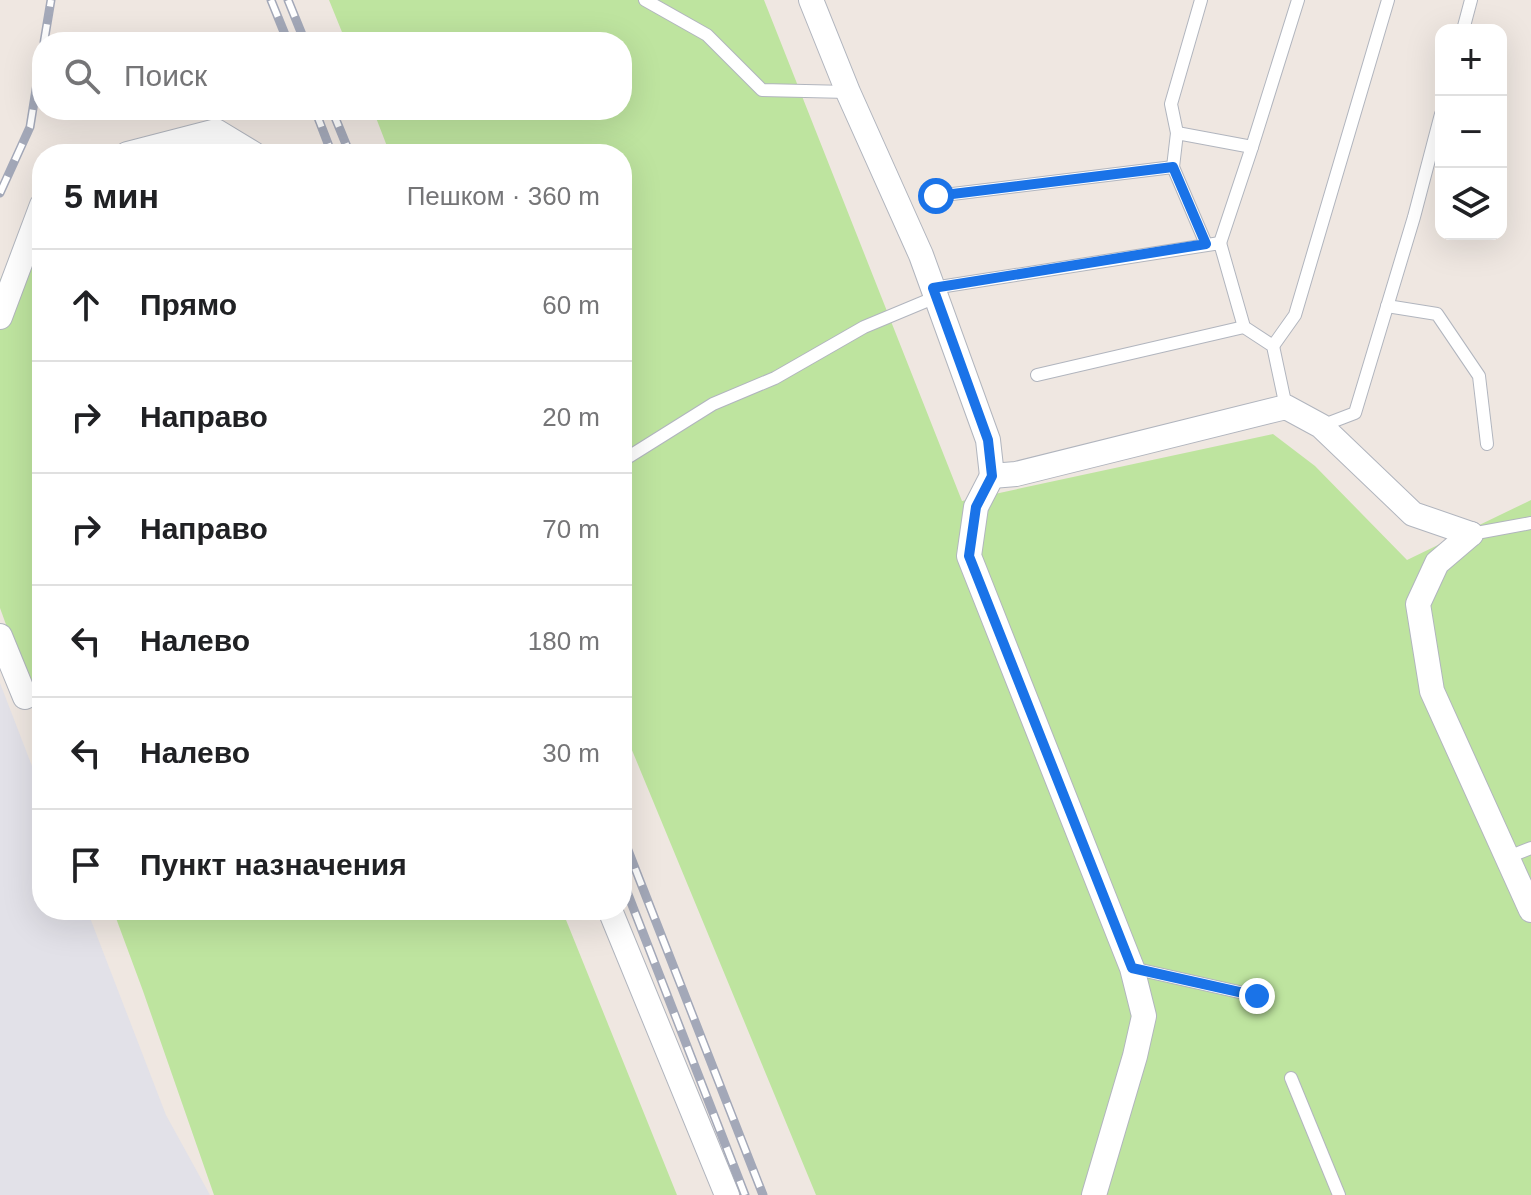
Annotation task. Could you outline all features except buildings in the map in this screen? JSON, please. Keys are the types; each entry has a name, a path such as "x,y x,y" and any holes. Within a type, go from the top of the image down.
{"street":[{"path":"811,0 934,292 988,440 992,476 976,507 969,556 1132,968 1144,1016 1094,1195"},
{"path":"166,144 216,131 237,144"},
{"path":"0,317 32,232"},
{"path":"992,476 1016,474 1286,407 1321,426 1413,514 1471,534"},
{"path":"1471,534 1437,563 1418,604 1432,691 1520,852 1531,910"},
{"path":"0,636 25,697"},
{"path":"614,920 727,1195"}],"lane":[{"path":"1201,0 1171,104 1177,133 1173,167 1213,244 1244,327 1273,346 1286,407"},
{"path":"1213,244 1252,147 1298,0"},
{"path":"1273,346 1295,315 1388,0"},
{"path":"1465,24 1471,0"},
{"path":"644,1 707,35 762,90 848,92"},
{"path":"1177,133 1252,147"},
{"path":"1321,426 1355,413 1435,137"},
{"path":"936,196 1173,167"},
{"path":"632,455 713,404 775,378 864,327 934,292 1213,244"},
{"path":"1387,306 1437,314 1479,376 1487,444"},
{"path":"1037,375 1244,327"},
{"path":"1471,534 1531,523"},
{"path":"1132,968 1257,996"},
{"path":"1291,1078 1339,1195"}],"shaded area":[{"path":"0,683 32,766 32,920 91,920 166,1115 210,1195 0,1195"}],"green space":[{"path":"329,0 764,0 962,501 1273,434 1315,466 1407,560 1531,500 1531,1195 816,1195 632,750 632,144 386,144 377,120 632,120 632,32 342,32"},
{"path":"32,225 32,696 0,608 0,280 23,231"},
{"path":"117,920 566,920 677,1195 214,1195"}],"railway":[{"path":"46,32 51,0"},
{"path":"271,0 284,32"},
{"path":"288,0 301,32"},
{"path":"0,193 30,127 32,114"},
{"path":"319,120 328,144"},
{"path":"336,120 346,144"},
{"path":"632,861 763,1195"},
{"path":"632,905 745,1195"}],"route":[{"path":"936,196 1173,167 1206,244 933,288 988,440 992,476 976,507 969,556 1132,968 1257,996"}]}
